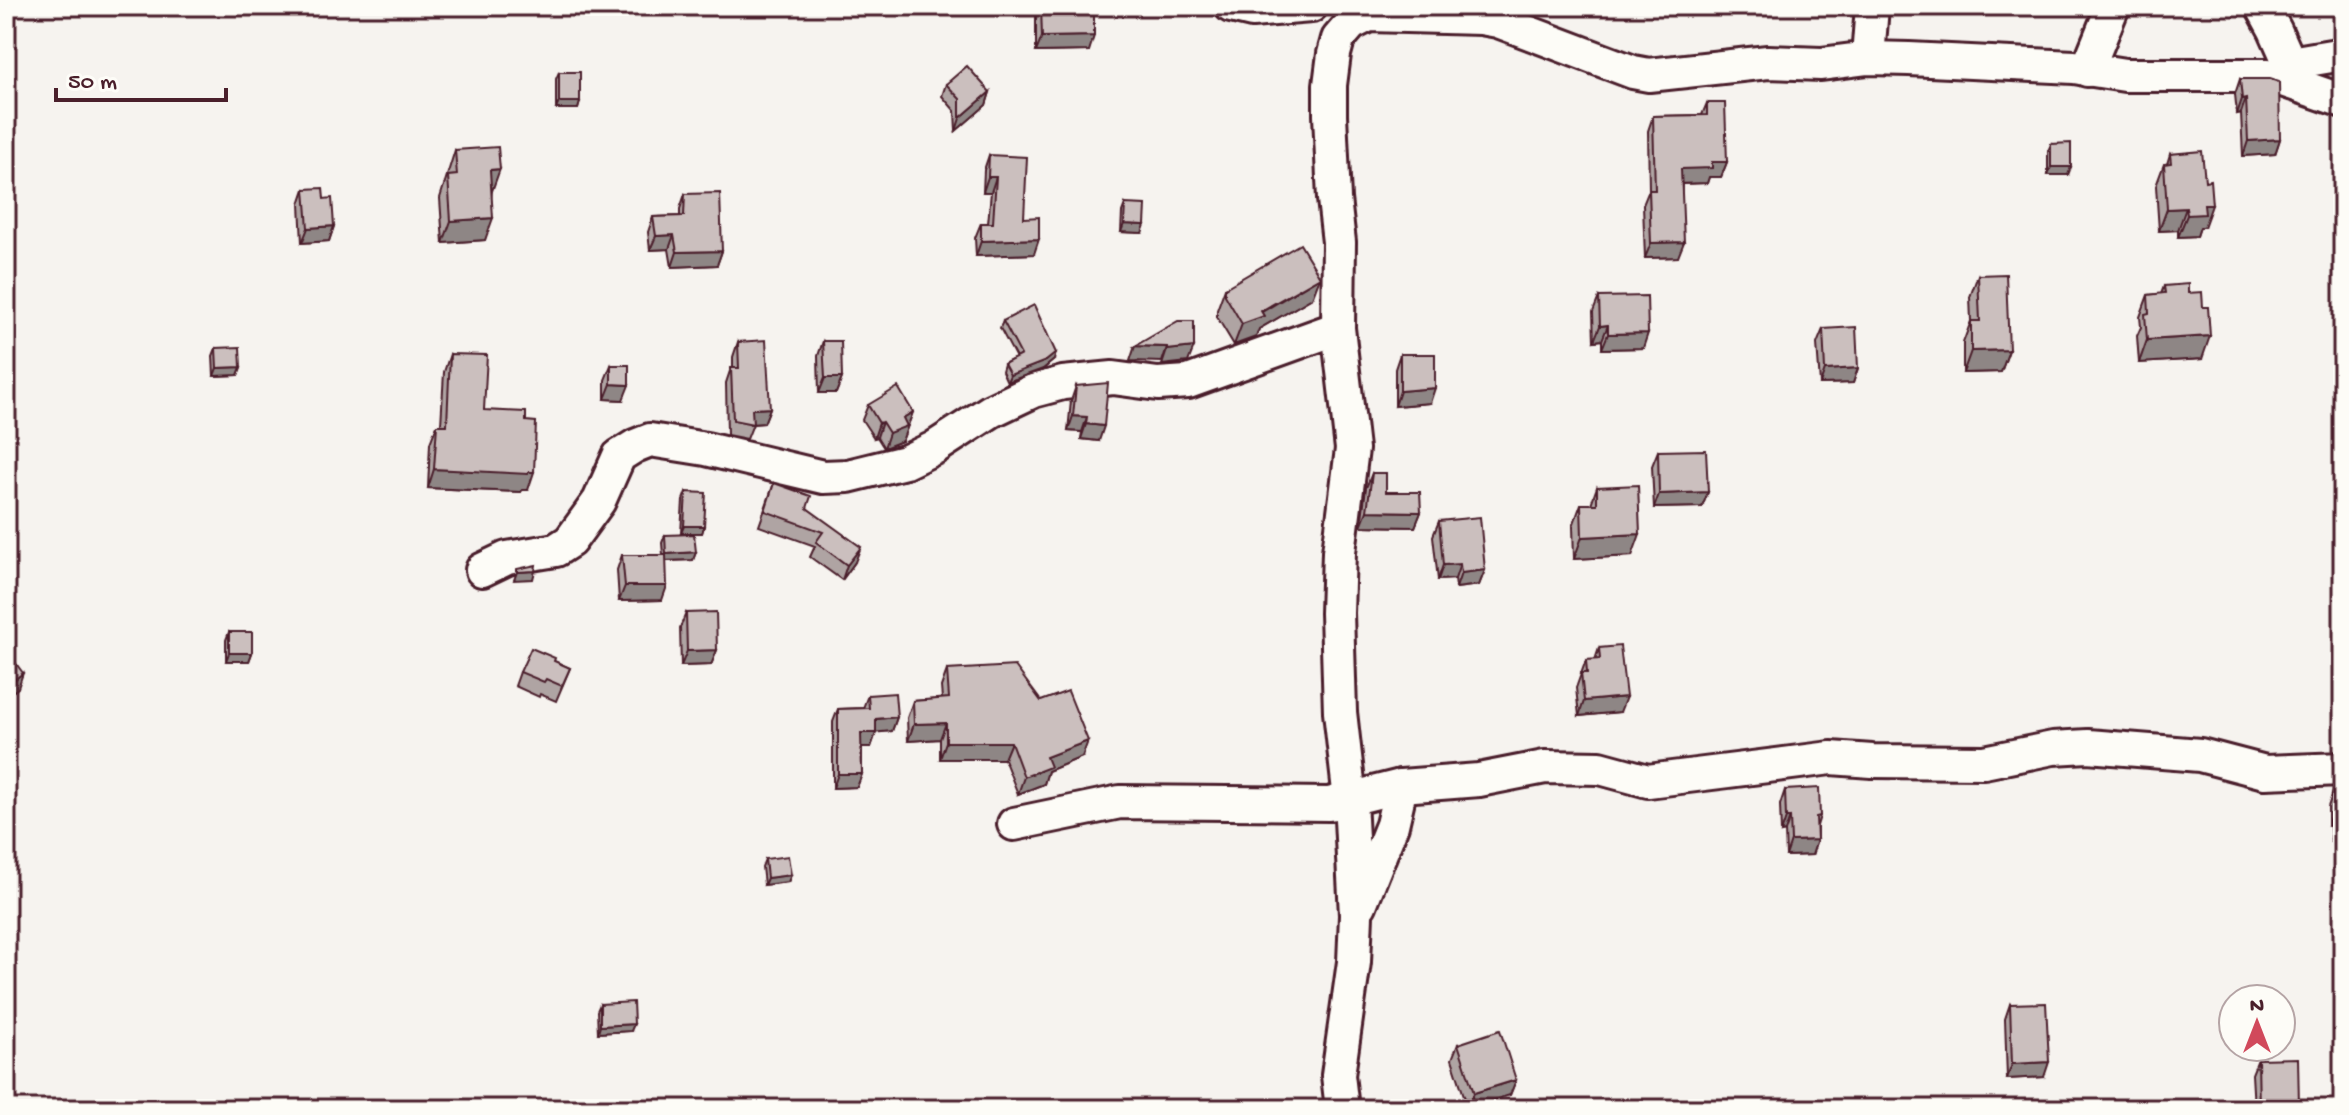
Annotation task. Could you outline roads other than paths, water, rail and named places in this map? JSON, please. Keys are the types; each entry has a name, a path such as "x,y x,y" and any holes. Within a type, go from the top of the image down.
{"street":[{"path":"1231,6 1252,11 1311,6"},
{"path":"1868,58 1872,6"},
{"path":"2087,70 2113,6"},
{"path":"2262,6 2294,74 2343,101"},
{"path":"1342,1109 1338,1075 1353,976 1356,915 1350,800 1340,712 1337,613 1339,552 1352,449 1338,328 1339,242 1334,199 1330,85 1338,39 1355,15 1498,21 1633,72 1649,75 1768,62 1850,63 1868,58 2057,66 2125,75 2268,75 2294,74 2343,54"},
{"path":"482,570 507,558 556,550 570,541 599,501 619,456 650,440 706,449 823,477 848,476 905,462 934,448 991,411 1033,391 1063,383 1113,378 1158,384 1188,382 1338,328"},
{"path":"1014,824 1120,802 1159,800 1305,806 1350,800 1401,786 1479,780 1545,767 1600,768 1648,781 1831,758 1984,762 2053,748 2088,746 2200,755 2265,772 2343,769"},
{"path":"1356,915 1392,825 1401,786"}]}
